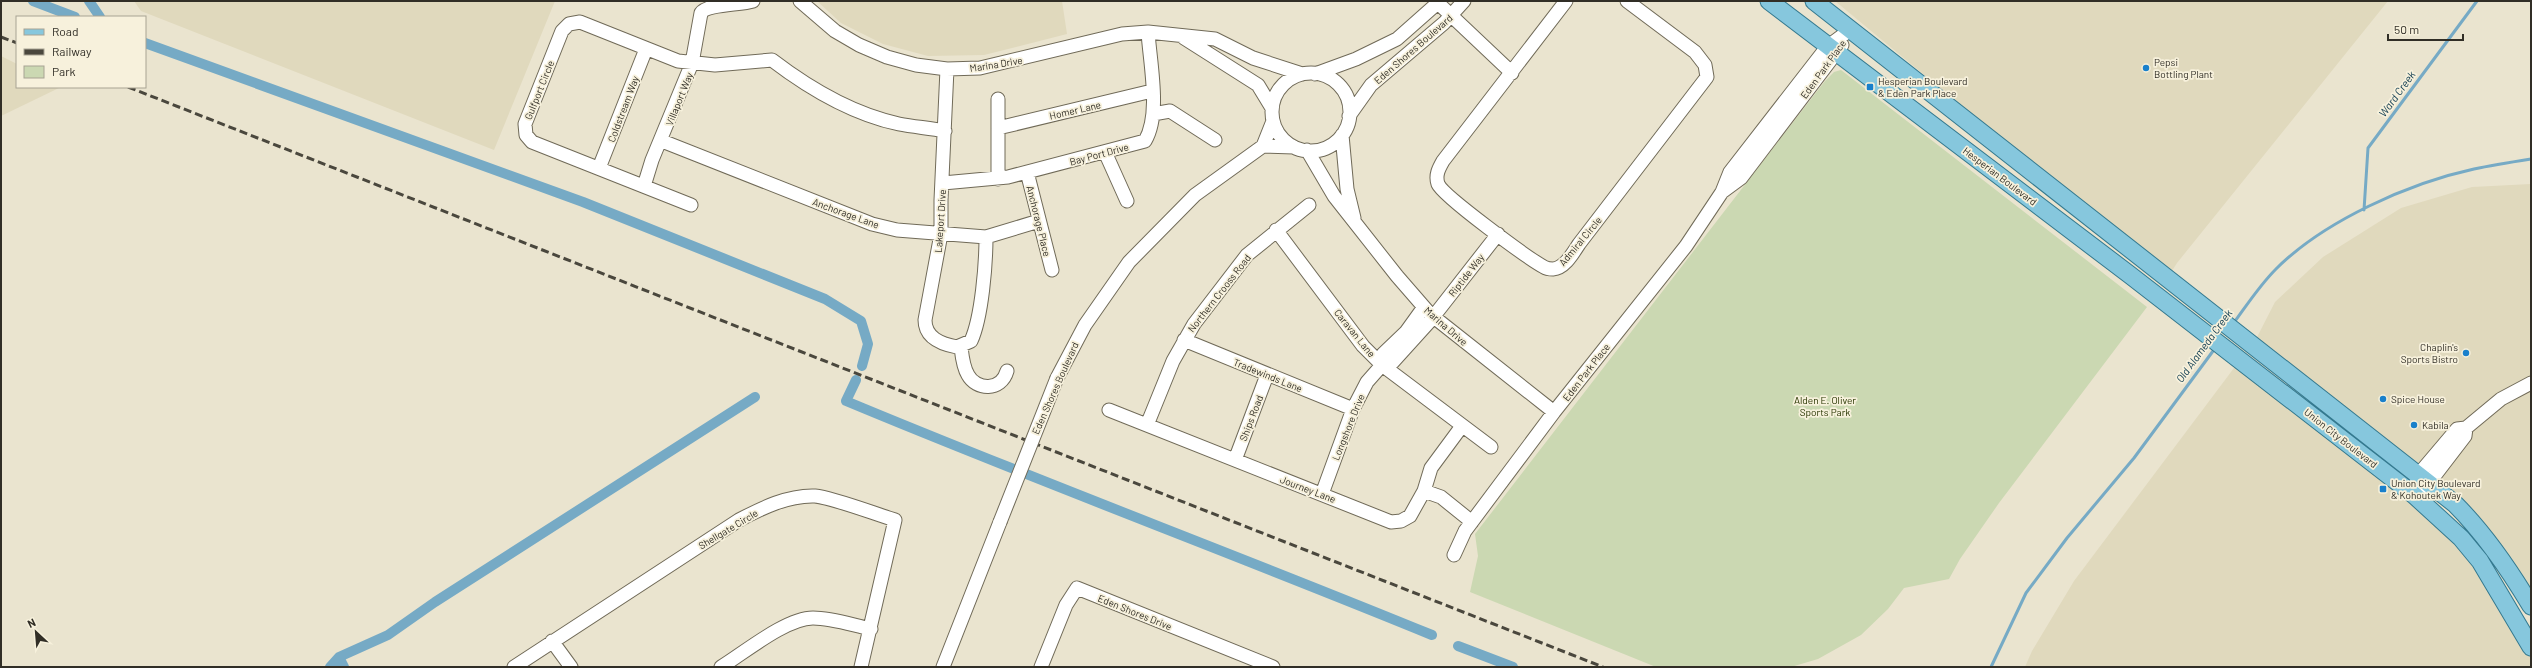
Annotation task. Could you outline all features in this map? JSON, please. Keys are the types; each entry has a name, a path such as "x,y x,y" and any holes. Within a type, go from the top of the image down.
{"main road":[{"name":"Hesperian Boulevard","path":"1769,1 2175,309 2229,352"},
{"path":"1814,1 1977,129 1967,137 1959,138 1938,130"},
{"name":"Union City Boulevard","path":"1977,129 2424,479 2476,525 2496,550 2531,606"},
{"name":"Union City Boulevard","path":"2229,352 2414,495 2461,538 2480,561 2531,647"}],"street":[{"name":"Villaport Way","path":"644,186 652,160 662,141 692,63 699,21 704,9 753,1"},
{"name":"Marina Drive","path":"800,1 835,31 859,46 887,57 916,65 947,69 980,68 1122,34 1148,32 1183,37 1215,39 1253,58 1302,74"},
{"name":"Eden Shores Boulevard","path":"1349,116 1364,94 1385,72 1453,16 1464,1"},
{"name":"Admiral Circle","path":"1566,1 1443,161 1437,173 1437,181 1442,189 1498,234 1544,267 1551,269 1559,267 1580,244 1706,79 1706,68 1700,58 1627,1"},
{"name":"Eden Shores Boulevard","path":"1315,74 1356,59 1397,39 1439,2"},
{"path":"1439,2 1512,73"},
{"name":"Gulfport Circle","path":"691,205 532,142 526,135 525,124 562,31 569,24 580,22 646,49 692,63 715,66 772,60 822,94 864,114 899,124 944,131"},
{"name":"Eden Park Place","path":"1454,556 1458,543 1472,522 1554,412 1686,246 1722,192 1730,172 1850,30"},
{"name":"Bay Port Drive","path":"943,183 998,179 1145,141 1151,130 1153,114 1148,32"},
{"name":"Marina Drive","path":"1183,37 1258,85 1272,108"},
{"name":"Coldstream Way","path":"599,168 646,49"},
{"name":"Lakeport Drive","path":"947,69 943,183 941,200 941,234 925,326 933,339 952,347 961,347"},
{"path":"1273,121 1263,146 1294,147 1307,150 1327,147 1342,135 1349,116 1349,103 1339,85 1328,77 1315,74 1302,74 1291,79 1282,87 1275,97 1272,108 1273,121 1283,139 1294,147"},
{"name":"Homer Lane","path":"998,128 1152,92"},
{"path":"998,99 998,179"},
{"path":"1153,114 1170,111 1215,140"},
{"name":"Marina Drive","path":"1342,135 1348,189 1355,222"},
{"name":"Anchorage Lane","path":"662,141 872,224 897,230 986,237 1039,221"},
{"name":"Eden Shores Boulevard","path":"943,667 1057,378 1085,325 1129,262 1161,227 1195,195 1263,146"},
{"name":"Marina Drive","path":"1307,150 1334,196 1429,312 1554,412"},
{"path":"1105,152 1127,201"},
{"name":"Anchorage Place","path":"1027,172 1052,270"},
{"name":"Northern Crooss Road","path":"1147,425 1184,340 1247,255 1276,230 1309,205"},
{"name":"Caravan Lane","path":"1276,230 1363,346 1382,365 1491,447"},
{"name":"Riptide Way","path":"1429,312 1498,234"},
{"path":"986,237 986,262 976,322 970,340 961,347 967,373 972,380 986,386 994,387 1002,382 1007,371"},
{"name":"Longshore Drive","path":"1322,494 1353,409 1367,382 1382,365 1383,354 1429,312"},
{"name":"Tradewinds Lane","path":"1184,340 1353,409"},
{"name":"Ships Road","path":"1235,460 1267,375"},
{"path":"2414,495 2424,479 2465,436 2466,428 2501,399 2531,383"},
{"name":"Journey Lane","path":"1110,410 1391,522 1401,521 1410,516 1424,491 1431,468 1462,426"},
{"path":"1424,491 1441,498 1472,522"},
{"name":"Shellgate Circle","path":"552,641 739,520 768,506 800,497 816,496 896,520 861,667"},
{"name":"Eden Shores Drive","path":"1041,667 1066,605 1077,588 1273,667"},
{"path":"721,667 785,627 804,620 824,620 871,629"},
{"path":"514,667 552,641 570,667"}],"shaded area":[{"path":"134,1 555,1 494,150 141,11"},
{"path":"817,1 1062,1 1067,34 984,55 928,56 883,44 841,23"},
{"path":"1835,1 2388,1 2177,263 2168,277"},
{"path":"1,56 16,64 16,88 59,88 1,116"},
{"path":"2531,184 2531,606 2476,525 2253,345 2275,302 2323,257 2401,208 2472,187"},
{"path":"2240,360 2441,518 2531,646 2531,667 2025,667 2032,651 2074,581"}],"green space":[{"name":"Alden E. Oliver Sports Park","path":"1841,70 2147,307 1999,503 1960,559 1949,579 1904,588 1888,609 1861,635 1818,659 1791,667 1656,667 1470,592 1478,556 1475,534 1825,81 1834,72"}],"waterway":[{"path":"33,1 72,16"},
{"path":"89,1 99,16"},
{"name":"Ward Creek","path":"2364,210 2368,148 2477,1"},
{"path":"146,43 583,202 825,299 861,321 868,344 862,366"},
{"name":"Old Alameda Creek","path":"2233,324 2276,269 2296,251 2318,235 2343,220 2395,194 2449,175 2531,159"},
{"name":"Old Alameda Creek","path":"1991,667 2026,593 2067,538 2134,458 2216,347"},
{"path":"856,380 846,401 1432,635"},
{"path":"330,667 339,657 388,635 435,602 755,397"},
{"path":"1458,646 1513,667"},
{"path":"339,657 344,667"}],"railway":[{"path":"1,37 16,43"},
{"path":"131,88 1603,667"}],"place":[{"name":"Pepsi Bottling Plant","path":"2146,68"},
{"name":"Hesperian Boulevard & Eden Park Place","path":"1870,87"},
{"name":"Chaplin's Sports Bistro","path":"2466,353"},
{"name":"Spice House","path":"2383,399"},
{"name":"Kabila","path":"2414,425"},
{"name":"Union City Boulevard & Kohoutek Way","path":"2383,489"}]}
